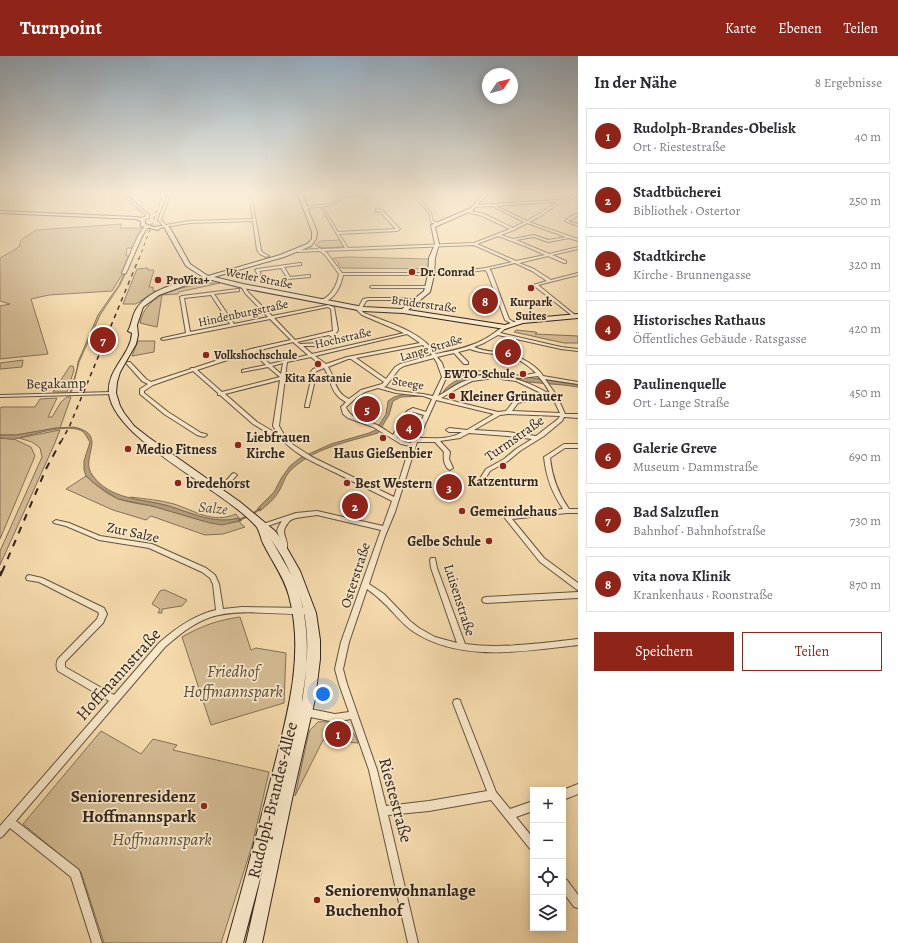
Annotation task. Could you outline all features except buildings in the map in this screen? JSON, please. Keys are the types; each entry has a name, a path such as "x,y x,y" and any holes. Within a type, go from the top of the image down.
{"main road":[{"name":"Werler Straße","path":"173,235 188,264 207,278 241,288 325,304 341,305"},
{"path":"262,526 250,515 134,430 120,413 112,393 114,380 130,331 134,326 137,312 144,303 154,296 172,288 298,251 308,246 315,235"},
{"path":"403,311 427,292 431,275 432,258 436,246 434,235"},
{"name":"Brüderstraße","path":"341,305 359,308 403,311 505,327"},
{"path":"505,327 516,323 576,316"},
{"name":"Rudolph-Brandes-Allee","path":"235,943 260,852 292,722 301,673 301,646 304,611 296,573 284,550 271,532 262,526"},
{"name":"Rudolph-Brandes-Allee","path":"254,943 305,712 313,668 314,648 313,626 286,574 266,540 262,526"}],"street":[{"path":"124,273 140,235"},
{"path":"257,235 261,253 267,256"},
{"path":"339,235 347,248"},
{"path":"298,251 474,244 498,236 512,240 565,262"},
{"path":"512,240 534,236 548,241 570,236 578,240"},
{"path":"474,244 533,270 550,280"},
{"path":"204,435 199,434 166,414 142,393 145,387 193,369 253,350 335,332 333,308 325,304 332,295 341,278 341,274 326,254 321,250 308,246"},
{"path":"341,274 431,275 486,269 578,248"},
{"path":"258,272 300,264"},
{"path":"282,267 289,278 310,276"},
{"path":"486,269 489,271 507,320 516,323"},
{"path":"576,316 535,285 578,274"},
{"path":"372,287 428,287"},
{"path":"188,334 182,297 212,294 241,288 294,341 311,356 326,366 330,371 334,388 337,393 342,399 348,401 343,406 345,413 350,417 383,430 403,443 458,437 498,414 508,412 578,416"},
{"path":"212,294 233,325"},
{"path":"332,295 333,300 341,305"},
{"path":"415,302 405,299 368,299 364,300 359,310 363,314 407,333 424,343 436,356"},
{"name":"Hindenburgstraße","path":"163,340 325,304"},
{"path":"505,327 499,334 561,348 578,350"},
{"path":"299,345 318,345 329,342 333,340 334,337 330,333"},
{"name":"Hochstraße","path":"244,371 407,333"},
{"name":"Lange Straße","path":"348,401 363,391 380,387 397,368 402,365 480,344 499,334"},
{"path":"307,406 312,384 312,373 326,366 352,357 424,343"},
{"path":"470,347 482,352 510,355 523,361 544,378 550,394 564,415"},
{"path":"253,350 283,378"},
{"path":"454,351 461,356 466,363"},
{"name":"Steege","path":"380,387 396,392 416,393 436,398 444,377 436,356"},
{"path":"352,357 365,368 386,381"},
{"path":"284,362 276,426 279,433 290,445 310,458 395,500"},
{"path":"128,363 144,380 151,384"},
{"path":"193,369 255,423 273,434 279,433"},
{"path":"444,377 485,372 578,383"},
{"path":"220,394 283,378"},
{"path":"436,398 442,396 462,383 480,378 503,378 525,383 550,394"},
{"name":"Begakamp","path":"0,396 112,393"},
{"path":"508,412 516,402 550,394"},
{"path":"436,398 498,414"},
{"name":"Osterstraße","path":"354,715 339,669 345,642 366,585 414,442 436,398"},
{"path":"395,437 409,412 413,410 427,414"},
{"name":"Turmstraße","path":"480,483 488,470 506,460 537,438 560,420 564,415"},
{"path":"263,427 276,426"},
{"path":"449,430 508,434 537,438"},
{"path":"436,440 447,452 446,459 450,468"},
{"path":"567,511 556,495 548,473 547,458 564,446 578,446"},
{"path":"219,492 234,475"},
{"path":"578,511 507,517 542,560 578,587"},
{"path":"262,526 291,516 317,513 385,529"},
{"path":"284,550 285,543 281,537 280,531 282,525 291,516"},
{"name":"Zur Salze","path":"56,522 67,524 99,538 150,546 204,570 213,577 216,584 220,612"},
{"name":"Luisenstraße","path":"433,560 434,568 462,647"},
{"path":"29,578 40,580 101,610 103,614 100,621 61,661 60,669 115,700"},
{"path":"366,585 382,597 417,631 437,641 462,647 493,649 578,642"},
{"path":"486,600 578,595"},
{"name":"Hoffmannstraße","path":"0,833 172,636 190,624 220,612 304,611"},
{"path":"457,703 493,795 530,842"},
{"path":"305,712 335,718 354,715"},
{"name":"Riestestraße","path":"354,715 374,770 414,943"},
{"path":"566,794 578,789"},
{"path":"384,811 493,795"},
{"path":"508,815 530,807"},
{"path":"10,822 75,874 97,943"},
{"path":"566,888 578,903"}],"green space":[{"path":"28,235 139,235 133,248 127,248 126,256 130,256 123,272 121,273 123,273 112,291 49,295 31,299 48,354 0,359 0,306 10,304 0,301 0,258 19,247 21,240"},
{"path":"143,235 120,285 100,315 79,362 71,394 78,362 98,315 119,285 141,236"},
{"path":"340,240 343,246 342,247 323,248 315,245 320,241"},
{"path":"333,258 429,259 428,269 341,268 338,264 339,263"},
{"path":"148,268 148,270 154,270 149,287 153,287 153,291 156,291 136,304 123,304 137,269"},
{"path":"203,283 220,283 179,292 178,294 163,295 174,290"},
{"path":"162,295 157,327 140,323 143,313 149,305"},
{"path":"516,330 537,333 535,334 578,336 578,343 564,343 514,332"},
{"path":"138,341 155,341 154,352 132,356"},
{"path":"23,360 22,367 0,369 0,363"},
{"path":"70,366 73,366 74,370 67,392 53,392"},
{"path":"67,397 71,397 60,428 16,435 0,435 0,408 35,407 40,399 57,398 48,417 52,417 61,402"},
{"path":"60,430 0,565 0,551 42,457 40,448 32,442 19,438"},
{"path":"0,438 14,439 31,447 35,456 0,539"},
{"path":"86,476 106,492 123,500 153,506 207,521 230,523 240,521 240,523 245,527 223,534 205,535 151,516 146,520 113,510 66,489"},
{"path":"131,497 169,503 212,517 227,517 236,514 239,518 229,520 211,519 165,505 129,498"},
{"path":"163,590 187,600 182,606 162,609 162,613 158,613 160,609 152,604 160,591"},
{"name":"Friedhof Hoffmannspark","path":"240,617 251,650 256,648 286,653 284,703 211,725 182,637 210,624"},
{"path":"318,722 334,723 346,727 354,733 358,743 323,740 295,796 308,736 310,730"},
{"name":"Hoffmannspark","path":"101,731 141,754 153,739 177,745 173,750 269,772 252,846 221,943 104,943 81,872 23,824"}],"shaded area":[{"path":"479,375 528,377 578,385 578,387 526,382 492,376 476,378 443,392 450,384 459,379"},
{"path":"405,394 423,396 401,397 393,401 389,415 378,433 319,451 308,457 287,474 280,489 273,499 260,511 257,509 274,492 290,466 300,458 331,444 376,430 386,414 388,401 394,397"},
{"path":"74,427 85,431 90,436 92,441 89,469 93,476 100,484 117,494 165,505 211,519 230,520 239,518 242,520 222,525 210,523 152,506 118,499 95,484 86,476 84,461 90,442 85,434 80,430 65,428 15,439 0,438 0,435 16,435 55,428"}],"waterway":[{"name":"Salze","path":"252,514 260,509"},
{"name":"Salze","path":"239,520 248,516"}],"railway":[{"path":"139,259 148,235"},
{"path":"61,442 70,425 139,258"},
{"path":"2,572 46,469 61,441"},
{"path":"0,576 2,571"}],"place":[{"name":"Dr. Conrad","path":"412,272"},
{"name":"ProVita+","path":"158,280"},
{"name":"Kurpark Suites","path":"531,288"},
{"name":"vita nova Klinik","path":"485,301"},
{"name":"Bad Salzuflen","path":"103,340"},
{"name":"Galerie Greve","path":"508,352"},
{"name":"Volkshochschule","path":"206,355"},
{"name":"Kita Kastanie","path":"318,364"},
{"name":"EWTO-Schule","path":"523,374"},
{"name":"Kleiner Grünauer","path":"452,396"},
{"name":"Paulinenquelle","path":"367,409"},
{"name":"Historisches Rathaus","path":"409,427"},
{"name":"Haus Gießenbier","path":"383,438"},
{"name":"Liebfrauen Kirche","path":"238,445"},
{"name":"Medio Fitness","path":"128,449"},
{"name":"Katzenturm","path":"503,466"},
{"name":"bredehorst","path":"178,483"},
{"name":"Best Western","path":"347,483"},
{"name":"Stadtkirche","path":"449,487"},
{"name":"Stadtbücherei","path":"355,506"},
{"name":"Gemeindehaus","path":"462,511"},
{"name":"Gelbe Schule","path":"489,541"},
{"name":"Rudolph-Brandes-Obelisk","path":"338,734"},
{"name":"Seniorenresidenz Hoffmannspark","path":"204,806"},
{"name":"Seniorenwohnanlage Buchenhof","path":"317,900"}]}
